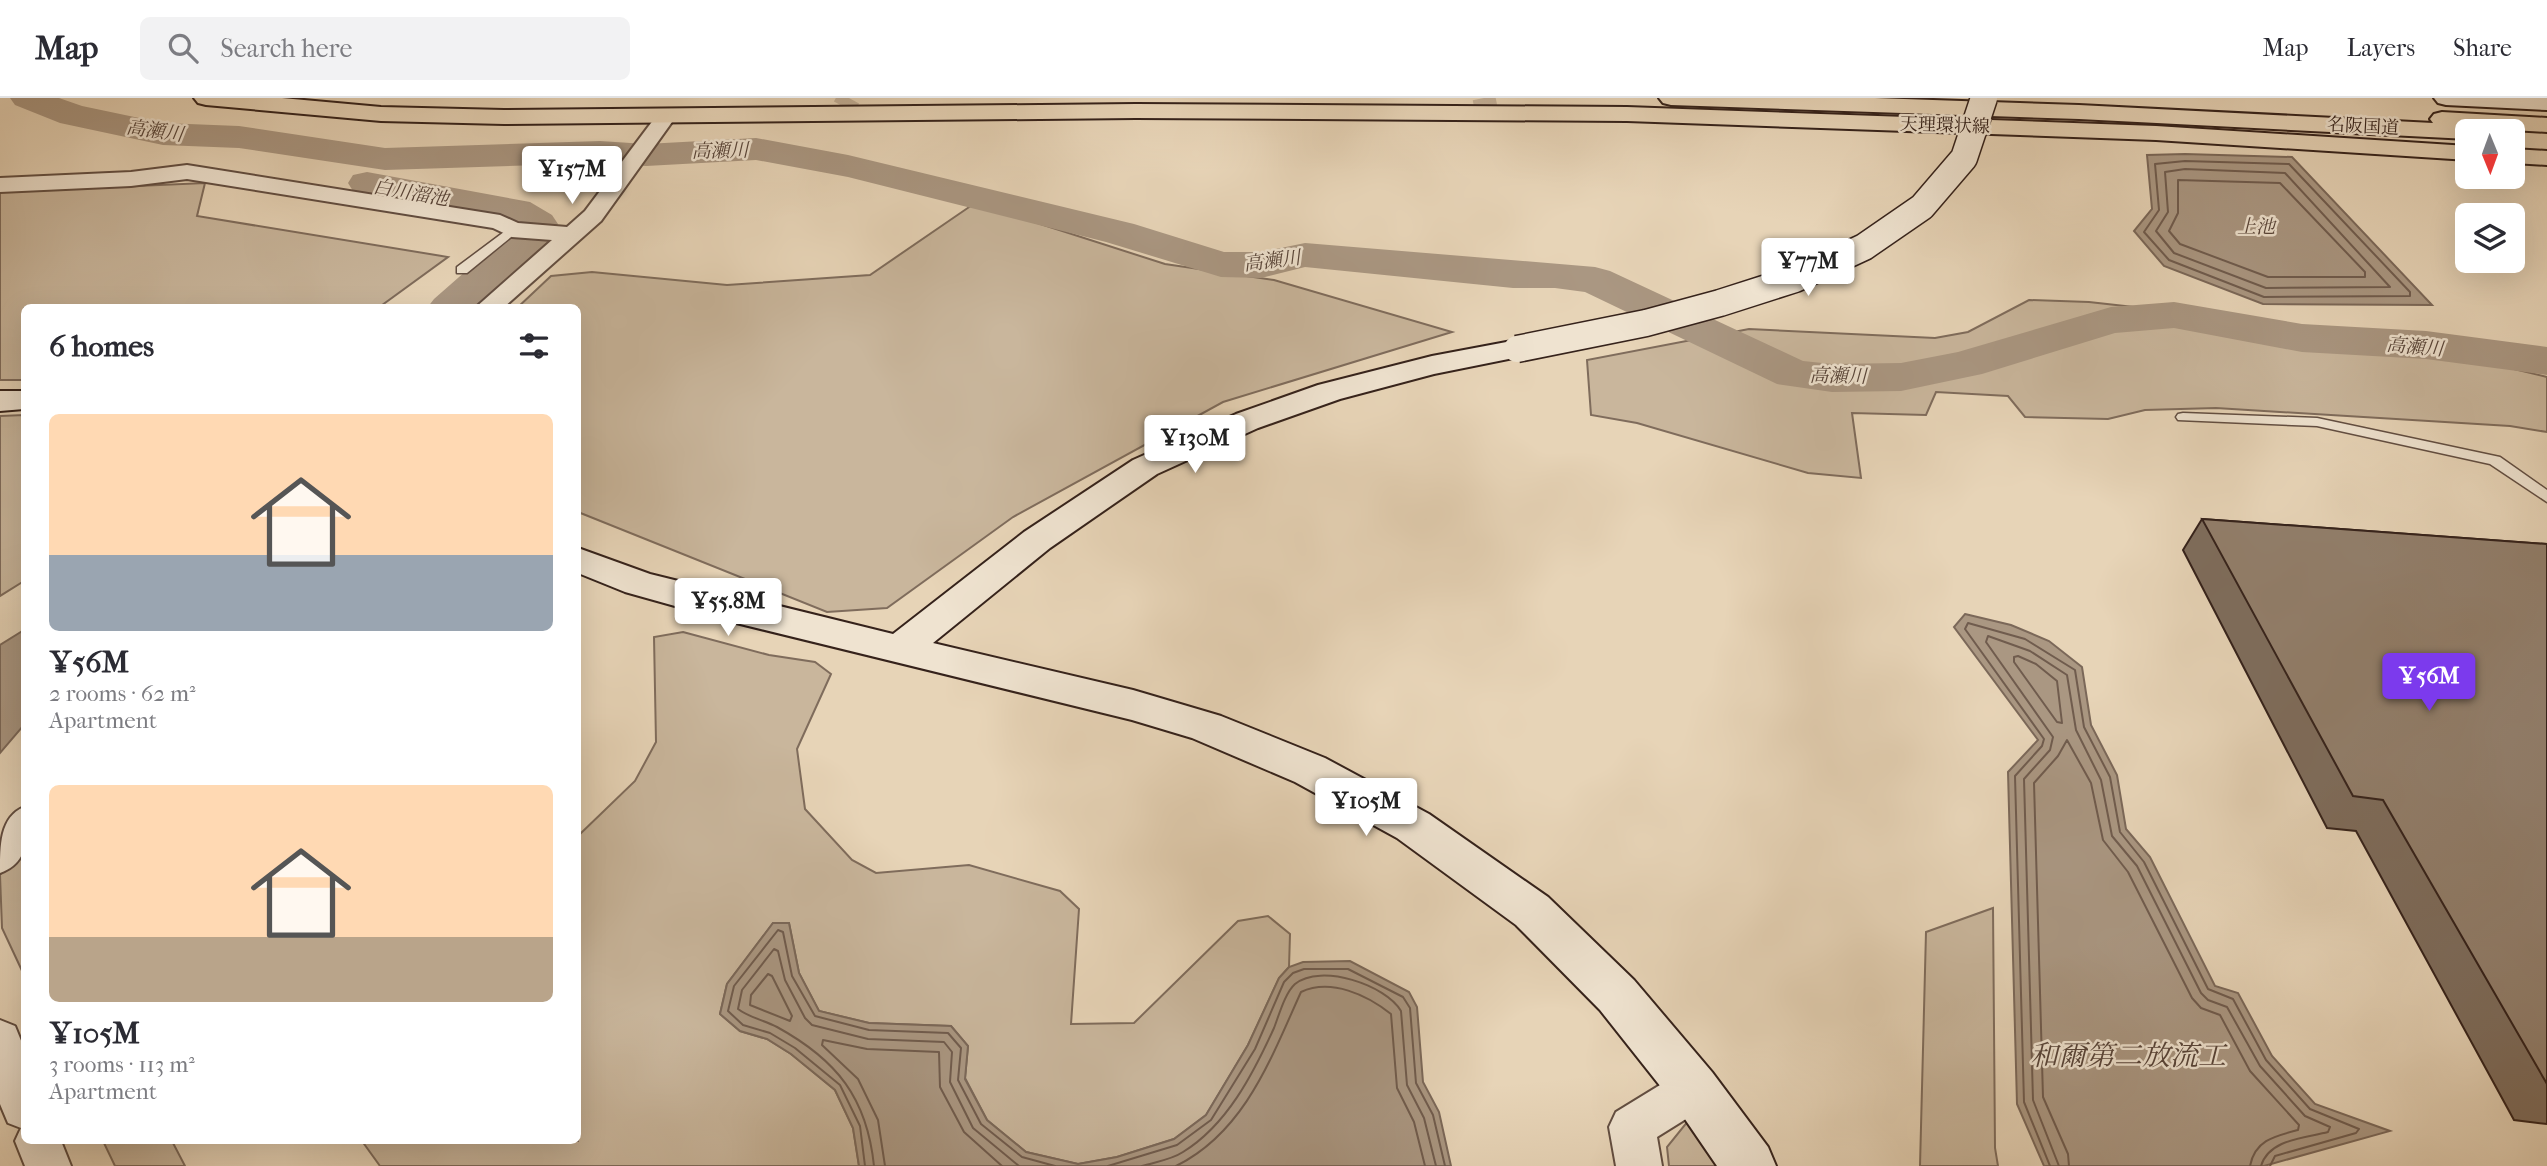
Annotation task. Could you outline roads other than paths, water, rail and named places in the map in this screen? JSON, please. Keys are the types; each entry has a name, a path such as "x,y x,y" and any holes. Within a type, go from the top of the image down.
{"main road":[{"name":"天理環状線","path":"206,98 381,114 504,117 843,110 1626,114 2156,133 2455,152"},
{"name":"名阪国道","path":"1671,98 2052,110 2455,131"},
{"name":"名阪国道","path":"2038,98 2546,109"},
{"path":"2525,136 2547,137"},
{"path":"2525,157 2547,158"}],"street":[{"path":"899,650 1037,540 1145,467 1247,421 1329,391 1433,365 1653,321 1755,294 1874,240 1927,203 1951,178 1976,139 1984,98"},
{"path":"2446,98 2546,109"},
{"path":"493,304 593,216 667,115"},
{"path":"0,185 131,179 187,172 499,222 512,230 575,234"},
{"path":"0,401 21,400"},
{"path":"581,561 638,583 899,650 1133,705 1206,727 1310,770 1401,820 1532,911 1617,995 1694,1088 1749,1166"},
{"path":"0,856 21,826"},
{"path":"0,1040 21,1100"},
{"path":"1639,1166 1632,1127 1694,1088"},
{"path":"39,1144 48,1166"}],"lane":[{"path":"462,270 512,230"},
{"path":"2183,417 2317,422 2424,444 2495,460 2547,497"}],"water":[{"name":"上池","path":"2147,155 2292,157 2432,305 2263,304 2164,266 2134,231 2152,209"},
{"name":"和爾第二放流工","path":"1965,614 2011,625 2049,641 2082,667 2091,725 2117,775 2126,829 2150,857 2215,986 2238,993 2272,1056 2315,1104 2390,1131 2264,1166 2044,1166 2017,1104 2008,772 2038,740 1954,627"},
{"path":"21,632 21,728 0,753 0,645"},
{"path":"773,923 789,923 799,973 819,1011 869,1023 951,1026 968,1046 965,1079 987,1120 1026,1152 1078,1164 1117,1157 1174,1139 1206,1115 1248,1045 1279,978 1289,967 1303,962 1350,961 1409,992 1417,1007 1423,1082 1439,1112 1451,1166 859,1166 853,1128 835,1090 791,1054 767,1039 740,1031 720,1014 727,984"}],"waterway":[{"name":"高瀬川","path":"27,98 73,115 163,134 239,137 385,159 600,152 646,155 756,149 848,166 1120,233 1221,264 1261,265 1305,255 1595,280 1793,374 1832,378 1901,377 1966,364 2111,320 2174,315 2302,338 2426,345 2547,361"},
{"name":"白川溜池","path":"367,183 516,210 538,224 529,240 454,304"}],"tunnel":[{"path":"844,107 849,98"},
{"path":"1484,98 1487,113"}]}
